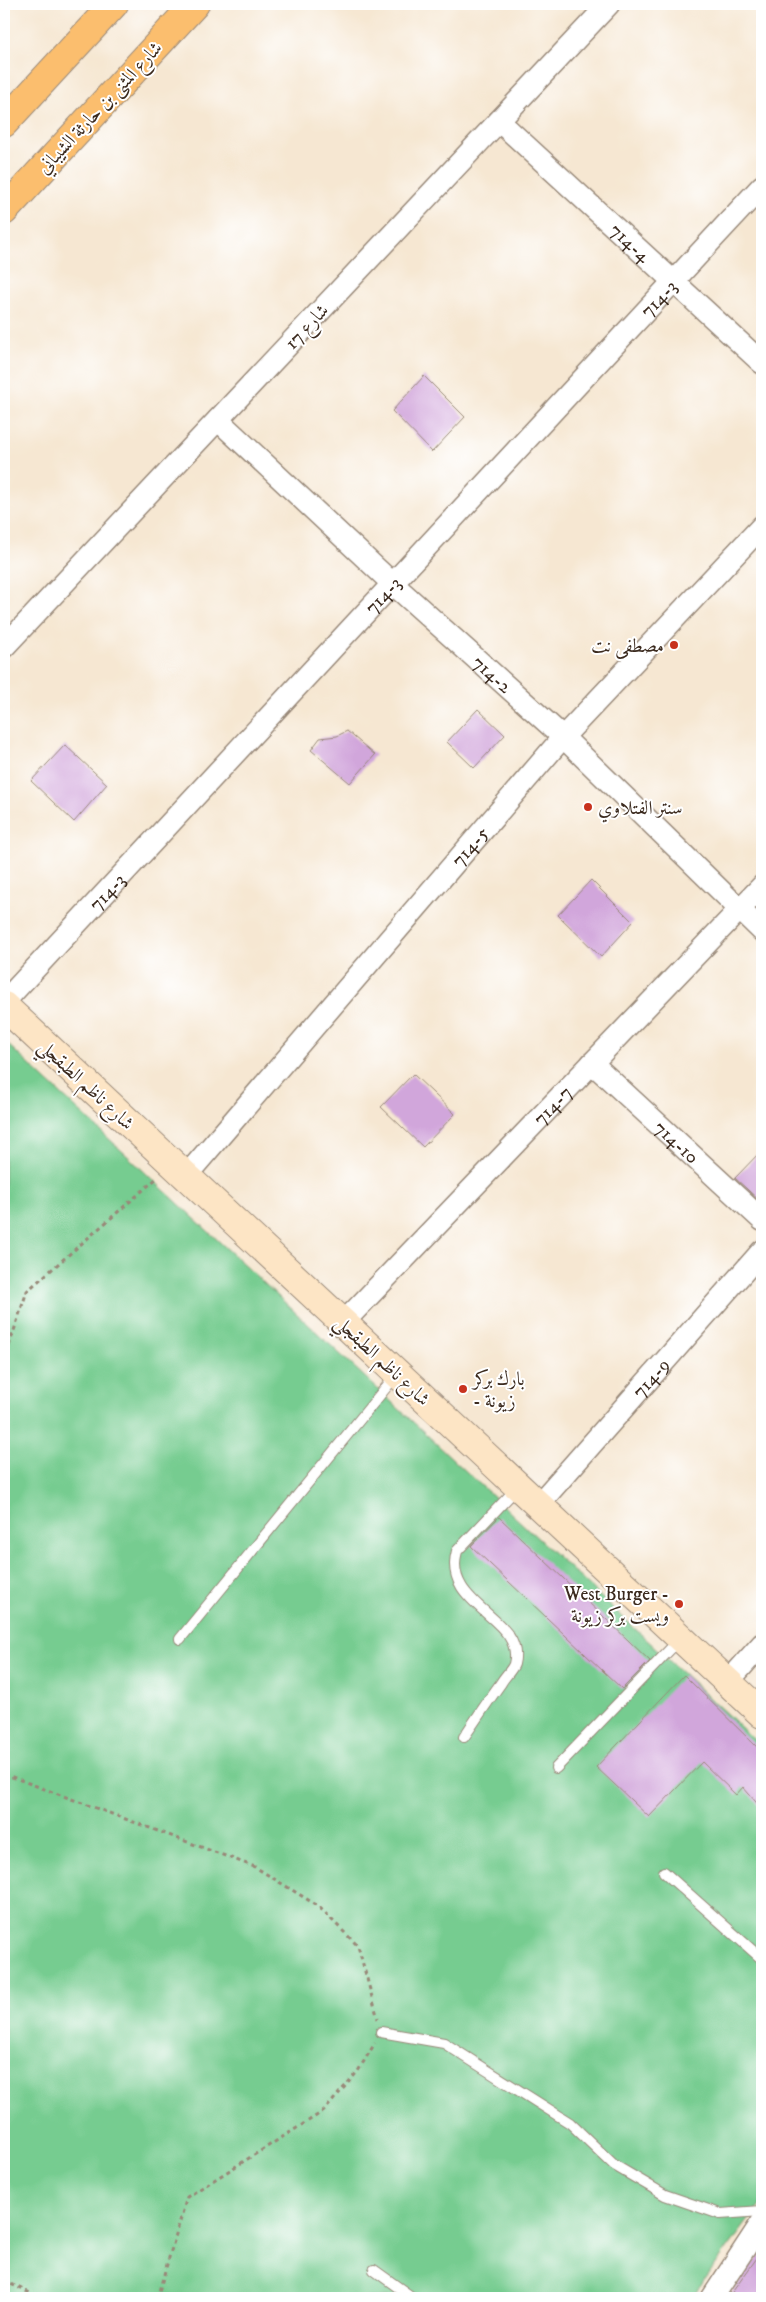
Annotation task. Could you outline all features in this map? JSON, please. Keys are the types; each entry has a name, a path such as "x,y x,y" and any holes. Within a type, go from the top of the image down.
{"main road":[{"path":"4,123 114,4"},
{"name":"شارع المثنى بن حارثة الشيباني","path":"4,211 194,4"},
{"name":"شارع ناظم الطبقجلي","path":"4,1007 762,1714"}],"street":[{"name":"شارع 17","path":"4,647 609,4"},
{"name":"714-4","path":"499,121 762,364"},
{"name":"714-3","path":"4,1007 762,186"},
{"name":"714-2","path":"218,420 393,584 563,738 762,931"},
{"name":"714-5","path":"180,1170 563,738 762,526"},
{"name":"714-7","path":"343,1323 762,886"},
{"name":"714-10","path":"592,1063 762,1220"},
{"name":"714-9","path":"528,1496 762,1251"},
{"path":"728,1682 762,1644"},
{"path":"712,2298 762,2222"}],"lane":[{"path":"180,1639 397,1373"},
{"path":"464,1737 514,1664 514,1649 508,1633 468,1597 460,1586 457,1580 454,1560 457,1551 528,1496"},
{"path":"556,1768 680,1638"},
{"path":"664,1872 762,1959"},
{"path":"381,2032 444,2043 570,2123 614,2165 665,2195 720,2214 762,2211"},
{"path":"374,2270 414,2298"}],"path":[{"path":"4,1361 26,1291 180,1170"},
{"path":"4,1774 255,1866 318,1906 358,1946 381,2032 358,2072 324,2112 186,2197 157,2298"},
{"path":"4,2281 41,2298"}],"green space":[{"path":"4,1041 762,1747 762,2202 691,2298 4,2298"}],"building":[{"path":"424,376 465,417 432,452 392,411"},
{"path":"478,709 505,735 474,768 447,742"},
{"path":"347,731 375,755 350,783 311,750 320,738 337,736"},
{"path":"65,745 107,784 74,822 31,781"},
{"path":"591,880 633,922 601,957 558,915"},
{"path":"413,1074 455,1114 423,1147 381,1107"},
{"path":"762,1150 762,1203 735,1178"},
{"path":"499,1517 650,1661 622,1689 471,1546"},
{"path":"684,1675 762,1752 762,1809 743,1787 736,1795 702,1762 649,1817 596,1767"},
{"path":"762,2251 762,2298 728,2298"}],"place":[{"name":"مصطفى نت","path":"674,645"},
{"name":"سنتر الفتلاوي","path":"588,807"},
{"name":"بارك بركر - زيونة","path":"463,1389"},
{"name":"West Burger - ويست بركر زيونة","path":"679,1604"}]}
